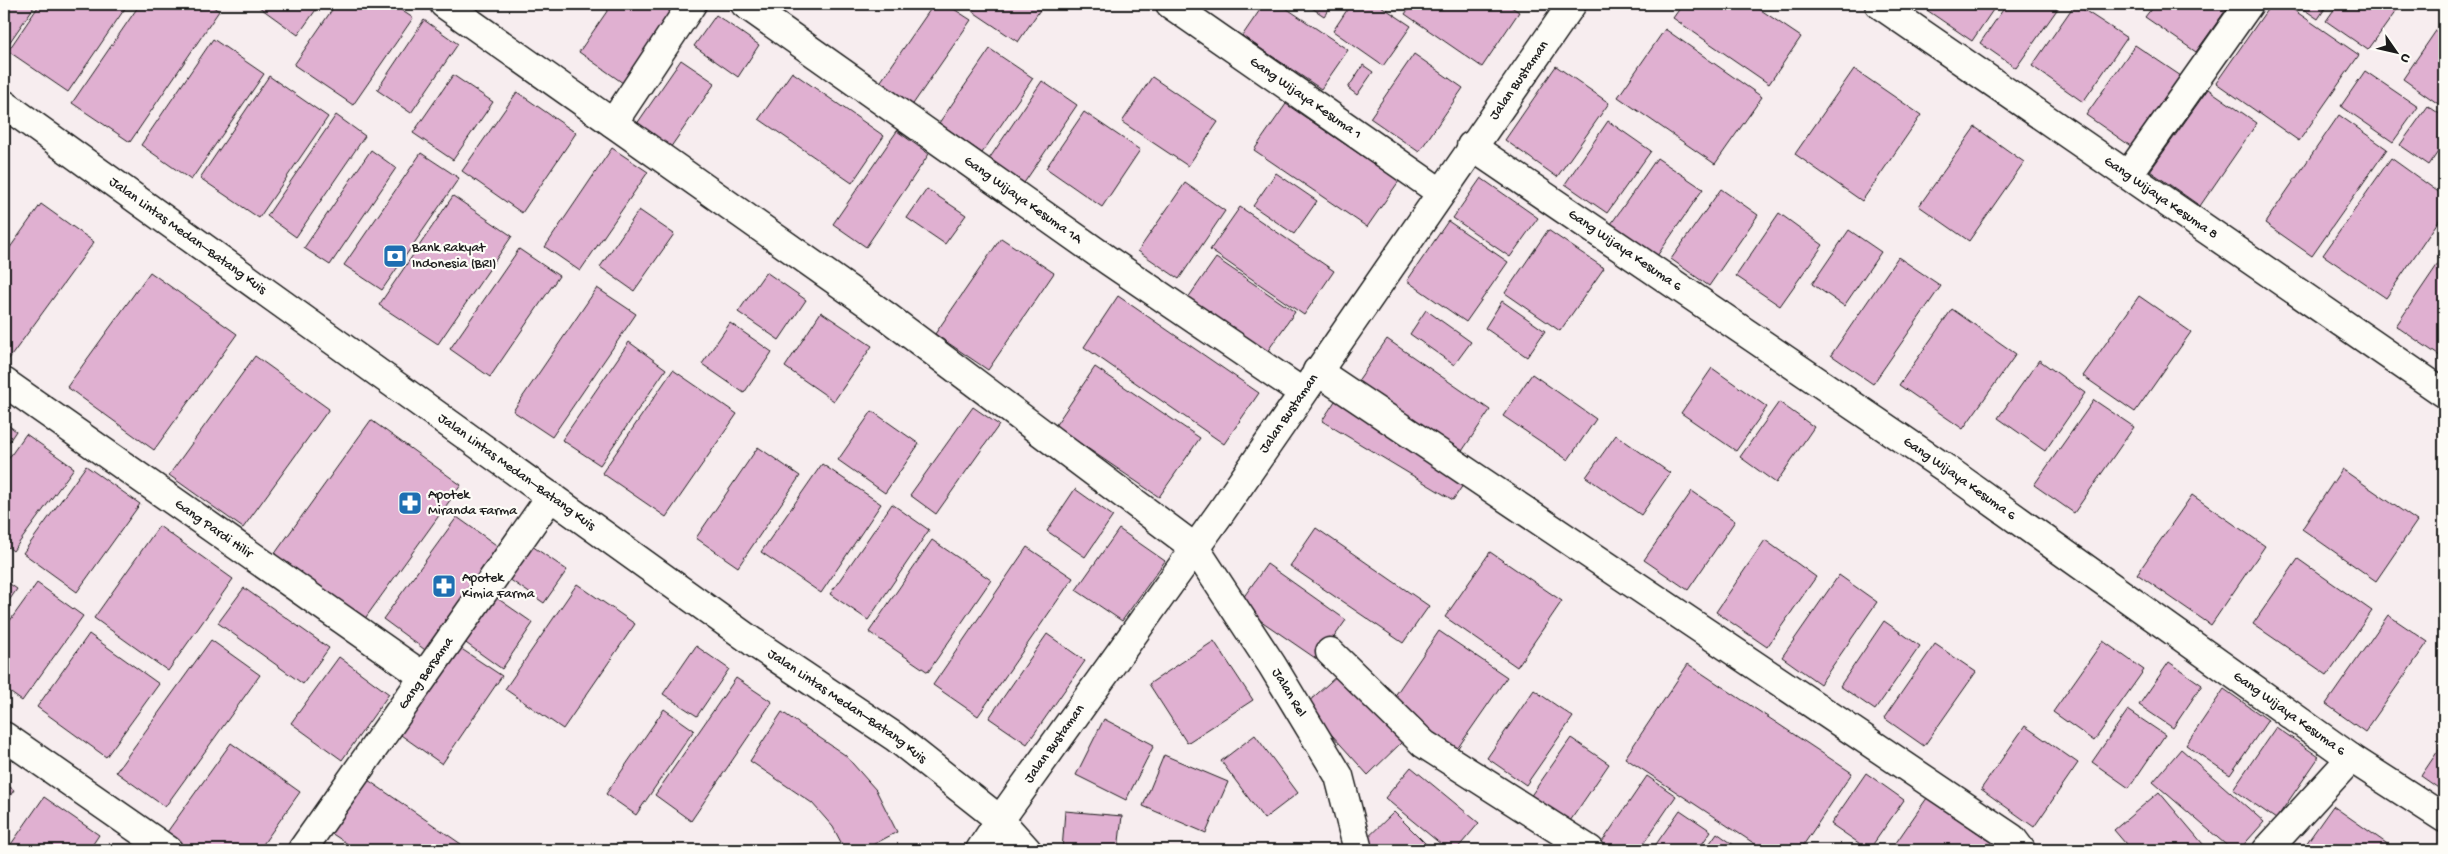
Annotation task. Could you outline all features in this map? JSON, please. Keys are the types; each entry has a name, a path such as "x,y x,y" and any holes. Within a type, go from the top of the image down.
{"main road":[{"name":"Jalan Rel","path":"444,4 886,316 1195,548 1272,666 1339,776 1358,850"},
{"path":"613,123 692,4"},
{"name":"Gang Wijaya Kesuma 1A","path":"745,4 1109,261 1310,381 2004,832 2012,838 2021,850"},
{"name":"Gang Wijaya Kesuma 1","path":"1170,4 1440,192"},
{"name":"Jalan Bustaman","path":"1000,820 1195,548 1471,146 1572,4"},
{"name":"Gang Wijaya Kesuma 8","path":"1879,4 2444,393"},
{"path":"2128,175 2249,4"},
{"name":"Jalan Lintas Medan–Batang Kuis","path":"4,104 753,642 895,737 1000,820 1027,850"},
{"name":"Gang Wijaya Kesuma 6","path":"1471,146 1945,468 2351,758 2444,818"},
{"name":"Gang Pardi Hilir","path":"4,382 423,676"},
{"name":"Gang Bersama","path":"302,850 551,496"},
{"path":"1330,652 1424,744 1590,850"},
{"path":"4,736 168,850"},
{"path":"2267,850 2351,758"},
{"path":"980,850 1000,820"}],"building":[{"path":"4,4 36,4 7,46 4,44"},
{"path":"40,4 128,4 68,92 8,51"},
{"path":"140,4 209,4 219,11 130,142 72,103"},
{"path":"255,4 320,4 298,35"},
{"path":"336,4 392,4 413,18 353,105 294,65"},
{"path":"612,4 678,4 623,83 579,52"},
{"path":"934,4 946,4 971,20 911,107 879,84"},
{"path":"977,4 1044,4 1018,42 972,11"},
{"path":"1264,4 1280,4 1348,50 1321,89 1242,36"},
{"path":"1306,4 1333,4 1324,16"},
{"path":"1351,4 1378,4 1411,26 1383,66 1333,31"},
{"path":"1412,4 1507,4 1519,12 1482,67 1405,14"},
{"path":"1683,4 1752,4 1801,37 1769,84 1673,18"},
{"path":"1918,4 1997,4 1972,41"},
{"path":"2007,4 2061,4 2016,68 1980,43"},
{"path":"2075,4 2127,38 2083,102 2032,66"},
{"path":"2155,4 2230,4 2196,52 2145,17"},
{"path":"2271,4 2285,4 2359,55 2299,141 2216,83"},
{"path":"2296,4 2328,4 2318,19"},
{"path":"2338,4 2401,4 2368,50 2326,21"},
{"path":"716,15 759,45 738,77 694,46"},
{"path":"2444,19 2444,108 2403,79"},
{"path":"424,20 458,44 411,113 377,90"},
{"path":"1665,29 1762,97 1715,164 1618,97"},
{"path":"213,39 264,74 191,180 141,145"},
{"path":"2135,45 2181,76 2132,147 2086,115"},
{"path":"990,49 1033,78 982,153 939,123"},
{"path":"1414,54 1463,88 1419,152 1370,118"},
{"path":"681,60 715,83 668,151 634,128"},
{"path":"1363,65 1373,72 1357,95 1348,88"},
{"path":"1556,66 1609,103 1557,177 1505,140"},
{"path":"1854,69 1921,115 1862,201 1795,154"},
{"path":"2365,71 2418,107 2393,142 2341,106"},
{"path":"792,72 884,136 852,183 759,119"},
{"path":"453,75 493,102 453,160 413,133"},
{"path":"269,76 328,117 259,218 200,178"},
{"path":"1152,77 1218,122 1188,166 1122,122"},
{"path":"1042,81 1077,105 1024,183 989,159"},
{"path":"2208,89 2257,123 2200,206 2150,171"},
{"path":"517,92 576,133 522,213 462,171"},
{"path":"1286,104 1399,181 1367,227 1254,150"},
{"path":"2428,106 2444,117 2444,143 2429,165 2400,145"},
{"path":"1084,112 1140,150 1102,207 1046,168"},
{"path":"336,115 365,136 296,237 267,216"},
{"path":"2339,115 2387,149 2312,256 2265,223"},
{"path":"1608,121 1651,151 1607,213 1565,184"},
{"path":"1975,127 2024,162 1969,241 1919,206"},
{"path":"897,131 929,154 866,247 833,224"},
{"path":"612,148 648,172 580,271 545,247"},
{"path":"371,150 396,168 330,265 304,248"},
{"path":"421,153 459,178 382,290 344,265"},
{"path":"1657,158 1703,189 1657,256 1611,224"},
{"path":"2391,158 2444,196 2444,213 2386,298 2323,255"},
{"path":"1276,173 1317,201 1294,234 1253,206"},
{"path":"1481,178 1538,218 1510,257 1453,218"},
{"path":"1185,183 1225,211 1179,279 1138,251"},
{"path":"927,189 966,215 945,244 907,218"},
{"path":"1721,189 1758,215 1709,286 1671,259"},
{"path":"453,196 512,236 438,344 379,305"},
{"path":"41,204 94,242 6,363 4,362 4,256"},
{"path":"1240,207 1334,271 1304,315 1210,250"},
{"path":"639,210 674,234 634,291 600,267"},
{"path":"1779,213 1823,245 1780,306 1736,276"},
{"path":"1448,221 1508,262 1466,322 1407,281"},
{"path":"1548,230 1604,268 1560,331 1505,293"},
{"path":"1849,230 1881,252 1844,306 1812,284"},
{"path":"1001,238 1054,273 988,370 935,334"},
{"path":"519,249 559,276 490,377 450,349"},
{"path":"2444,255 2444,359 2396,326"},
{"path":"1898,257 1941,286 1873,384 1831,355"},
{"path":"1216,258 1295,312 1262,359 1183,305"},
{"path":"150,272 237,334 154,450 67,387"},
{"path":"766,272 806,300 779,340 738,312"},
{"path":"597,288 636,314 552,437 513,411"},
{"path":"1118,296 1259,393 1224,444 1084,347"},
{"path":"2139,296 2191,332 2135,412 2083,376"},
{"path":"1502,301 1545,331 1527,357 1485,328"},
{"path":"1952,309 2016,354 1963,429 1899,385"},
{"path":"1426,310 1471,342 1454,365 1410,334"},
{"path":"821,312 872,346 834,401 785,367"},
{"path":"730,323 772,352 744,393 702,364"},
{"path":"1387,339 1490,410 1456,460 1353,388"},
{"path":"629,342 666,369 600,465 562,440"},
{"path":"255,356 329,409 243,528 169,475"},
{"path":"2039,360 2085,393 2045,451 1998,418"},
{"path":"1095,367 1200,438 1159,497 1055,426"},
{"path":"1712,368 1767,407 1736,451 1681,413"},
{"path":"673,370 737,414 666,517 602,473"},
{"path":"1532,374 1596,419 1568,460 1503,416"},
{"path":"1337,398 1463,485 1453,500 1322,421"},
{"path":"2094,400 2134,427 2074,513 2034,485"},
{"path":"1779,402 1814,427 1776,483 1740,457"},
{"path":"973,407 999,425 936,514 910,495"},
{"path":"872,411 919,444 885,493 838,460"},
{"path":"371,420 461,485 361,624 271,559"},
{"path":"4,422 16,431 4,449"},
{"path":"26,434 74,468 13,551 4,544 4,465"},
{"path":"1616,435 1670,473 1641,515 1586,477"},
{"path":"758,447 800,476 738,567 696,538"},
{"path":"822,464 881,504 821,593 761,552"},
{"path":"86,466 140,504 77,592 23,553"},
{"path":"2342,469 2417,521 2376,581 2302,529"},
{"path":"1075,489 1113,516 1085,557 1047,531"},
{"path":"1692,491 1735,521 1688,590 1644,560"},
{"path":"2192,495 2265,546 2211,625 2137,574"},
{"path":"892,504 929,530 868,620 830,594"},
{"name":"Apotek Kimia Farma","path":"457,517 506,552 432,655 383,619"},
{"path":"159,526 233,579 168,671 94,618"},
{"path":"1316,528 1429,606 1403,643 1290,566"},
{"path":"1119,529 1165,561 1122,621 1076,590"},
{"path":"932,540 991,580 928,672 869,632"},
{"path":"1765,540 1816,577 1767,647 1716,612"},
{"path":"532,546 567,570 544,603 509,579"},
{"path":"1027,547 1073,578 978,716 933,685"},
{"path":"1490,552 1562,601 1517,667 1445,617"},
{"path":"2298,559 2372,611 2327,675 2253,624"},
{"path":"1267,564 1346,620 1318,660 1238,605"},
{"path":"1839,575 1877,602 1820,684 1782,657"},
{"path":"4,580 17,589 4,608"},
{"path":"37,583 83,616 22,701 4,688 4,629"},
{"path":"577,584 635,624 563,729 505,689"},
{"path":"244,588 329,648 303,684 218,623"},
{"path":"494,596 533,623 502,669 463,641"},
{"path":"2388,615 2428,642 2365,732 2326,704"},
{"path":"1884,621 1920,646 1875,710 1840,686"},
{"path":"1439,631 1507,677 1455,752 1388,706"},
{"path":"89,634 159,684 106,757 37,707"},
{"path":"1047,634 1085,661 1027,744 989,718"},
{"path":"211,640 260,675 165,807 116,772"},
{"path":"1214,641 1253,700 1187,743 1149,684"},
{"path":"2103,641 2144,670 2094,741 2053,712"},
{"path":"1935,644 1976,672 1924,746 1884,718"},
{"path":"457,646 502,676 442,764 398,733"},
{"path":"696,646 729,669 697,716 663,694"},
{"path":"339,657 389,694 342,760 291,723"},
{"path":"2169,662 2202,685 2173,728 2139,705"},
{"path":"1688,664 1852,773 1800,850 1764,850 1625,758"},
{"path":"1341,672 1403,741 1368,775 1305,705"},
{"path":"736,678 772,702 691,821 655,795"},
{"path":"2224,689 2268,720 2230,775 2186,745"},
{"path":"1534,690 1573,717 1526,785 1487,758"},
{"path":"664,709 694,730 636,815 606,794"},
{"path":"2128,710 2165,735 2129,788 2092,762"},
{"path":"782,712 845,755 876,790 897,832 863,850 845,850 833,827 812,803 750,761"},
{"path":"1104,719 1154,745 1126,800 1076,775"},
{"path":"2025,726 2078,763 2034,827 1981,789"},
{"path":"2276,727 2319,757 2276,819 2233,789"},
{"path":"1255,735 1298,793 1264,819 1221,761"},
{"path":"1571,738 1609,764 1568,824 1530,797"},
{"path":"2444,742 2444,792 2421,776"},
{"path":"231,743 300,792 259,850 185,850 165,835"},
{"path":"2181,749 2264,822 2239,850 2232,850 2153,782"},
{"path":"1164,755 1228,782 1206,833 1143,806"},
{"path":"1411,767 1479,823 1456,850 1448,850 1385,798"},
{"path":"1866,773 1904,800 1869,850 1831,824"},
{"path":"1647,776 1676,796 1639,850 1602,850 1598,848"},
{"path":"368,780 461,844 457,850 357,850 331,833"},
{"path":"4,783 14,790 4,805"},
{"path":"2159,792 2208,850 2131,850 2114,830"},
{"path":"44,797 99,835 89,850 7,850"},
{"path":"1927,798 2003,850 1891,850"},
{"path":"2333,806 2396,850 2316,850 2306,844"},
{"path":"1680,810 1711,831 1698,850 1652,850"},
{"path":"1065,811 1122,816 1118,850 1062,850"},
{"path":"1394,812 1429,847 1426,850 1360,850 1357,848"},
{"path":"1717,833 1741,850 1705,850"},
{"path":"809,844 809,850 708,850 708,846"}],"place":[{"name":"Bank Rakyat Indonesia (BRI)","path":"395,256"},
{"name":"Apotek Miranda Farma","path":"410,503"},
{"name":"Apotek Kimia Farma","path":"444,586"}]}
